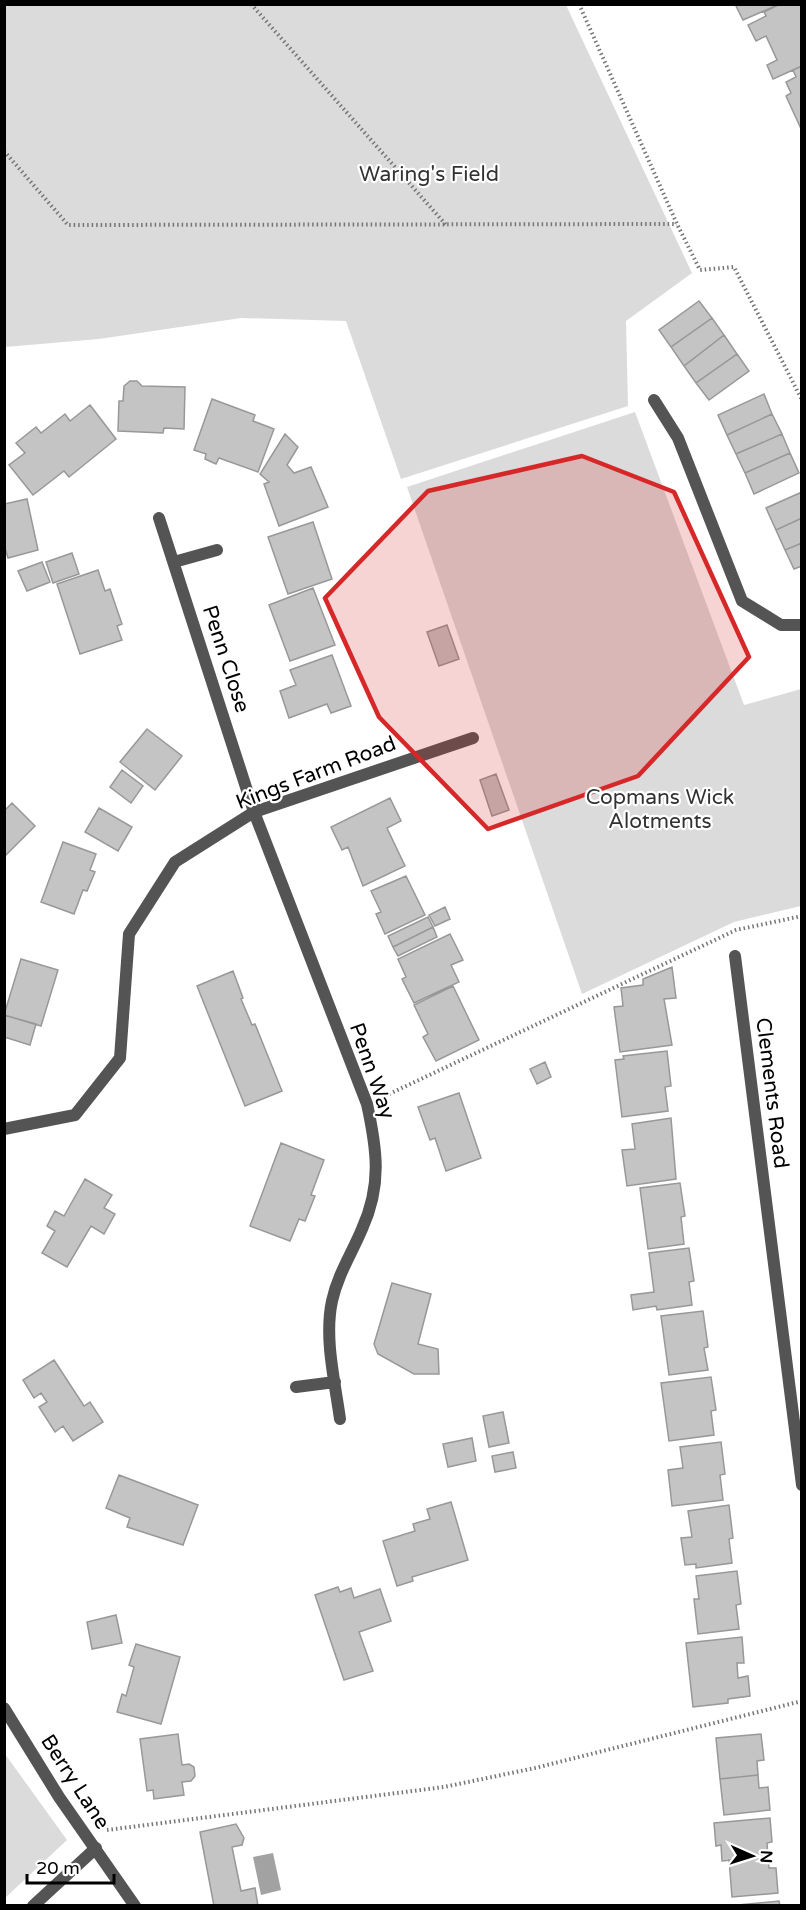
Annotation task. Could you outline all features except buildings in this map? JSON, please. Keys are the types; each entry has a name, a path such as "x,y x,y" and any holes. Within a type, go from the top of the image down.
{"street":[{"path":"654,400 678,438 742,601 781,625 801,625"},
{"name":"Penn Close","path":"159,518 254,812"},
{"path":"174,562 217,550"},
{"name":"Kings Farm Road","path":"4,1130 75,1115 120,1058 129,934 175,862 254,812 473,738"},
{"name":"Penn Way","path":"254,812 367,1104 377,1147 375,1188 363,1228 342,1268 331,1302 330,1345 340,1419"},
{"name":"Clements Road","path":"735,956 801,1485"},
{"path":"296,1387 335,1382"},
{"name":"Berry Lane","path":"4,1708 84,1833 135,1905"},
{"path":"33,1905 96,1848"}],"path":[{"path":"251,4 447,226"},
{"path":"579,4 677,224 700,270 734,267 801,400"},
{"path":"4,151 68,225 677,224"},
{"path":"367,1104 736,930 801,916"},
{"path":"84,1833 444,1787 546,1766 801,1701"}],"highlighted area":[{"path":"582,456 674,492 749,657 638,776 488,829 379,717 325,598 428,491"}],"green space":[{"name":"Waring's Field","path":"5,4 566,5 692,273 626,321 628,406 401,479 346,321 241,318 99,339 5,347"},
{"name":"Copmans Wick Alotments","path":"635,412 744,705 801,689 801,906 734,922 582,994 407,487"},
{"path":"5,1754 67,1840 4,1898"}],"shaded area":[{"path":"273,1853 281,1890 261,1895 253,1857"}]}
